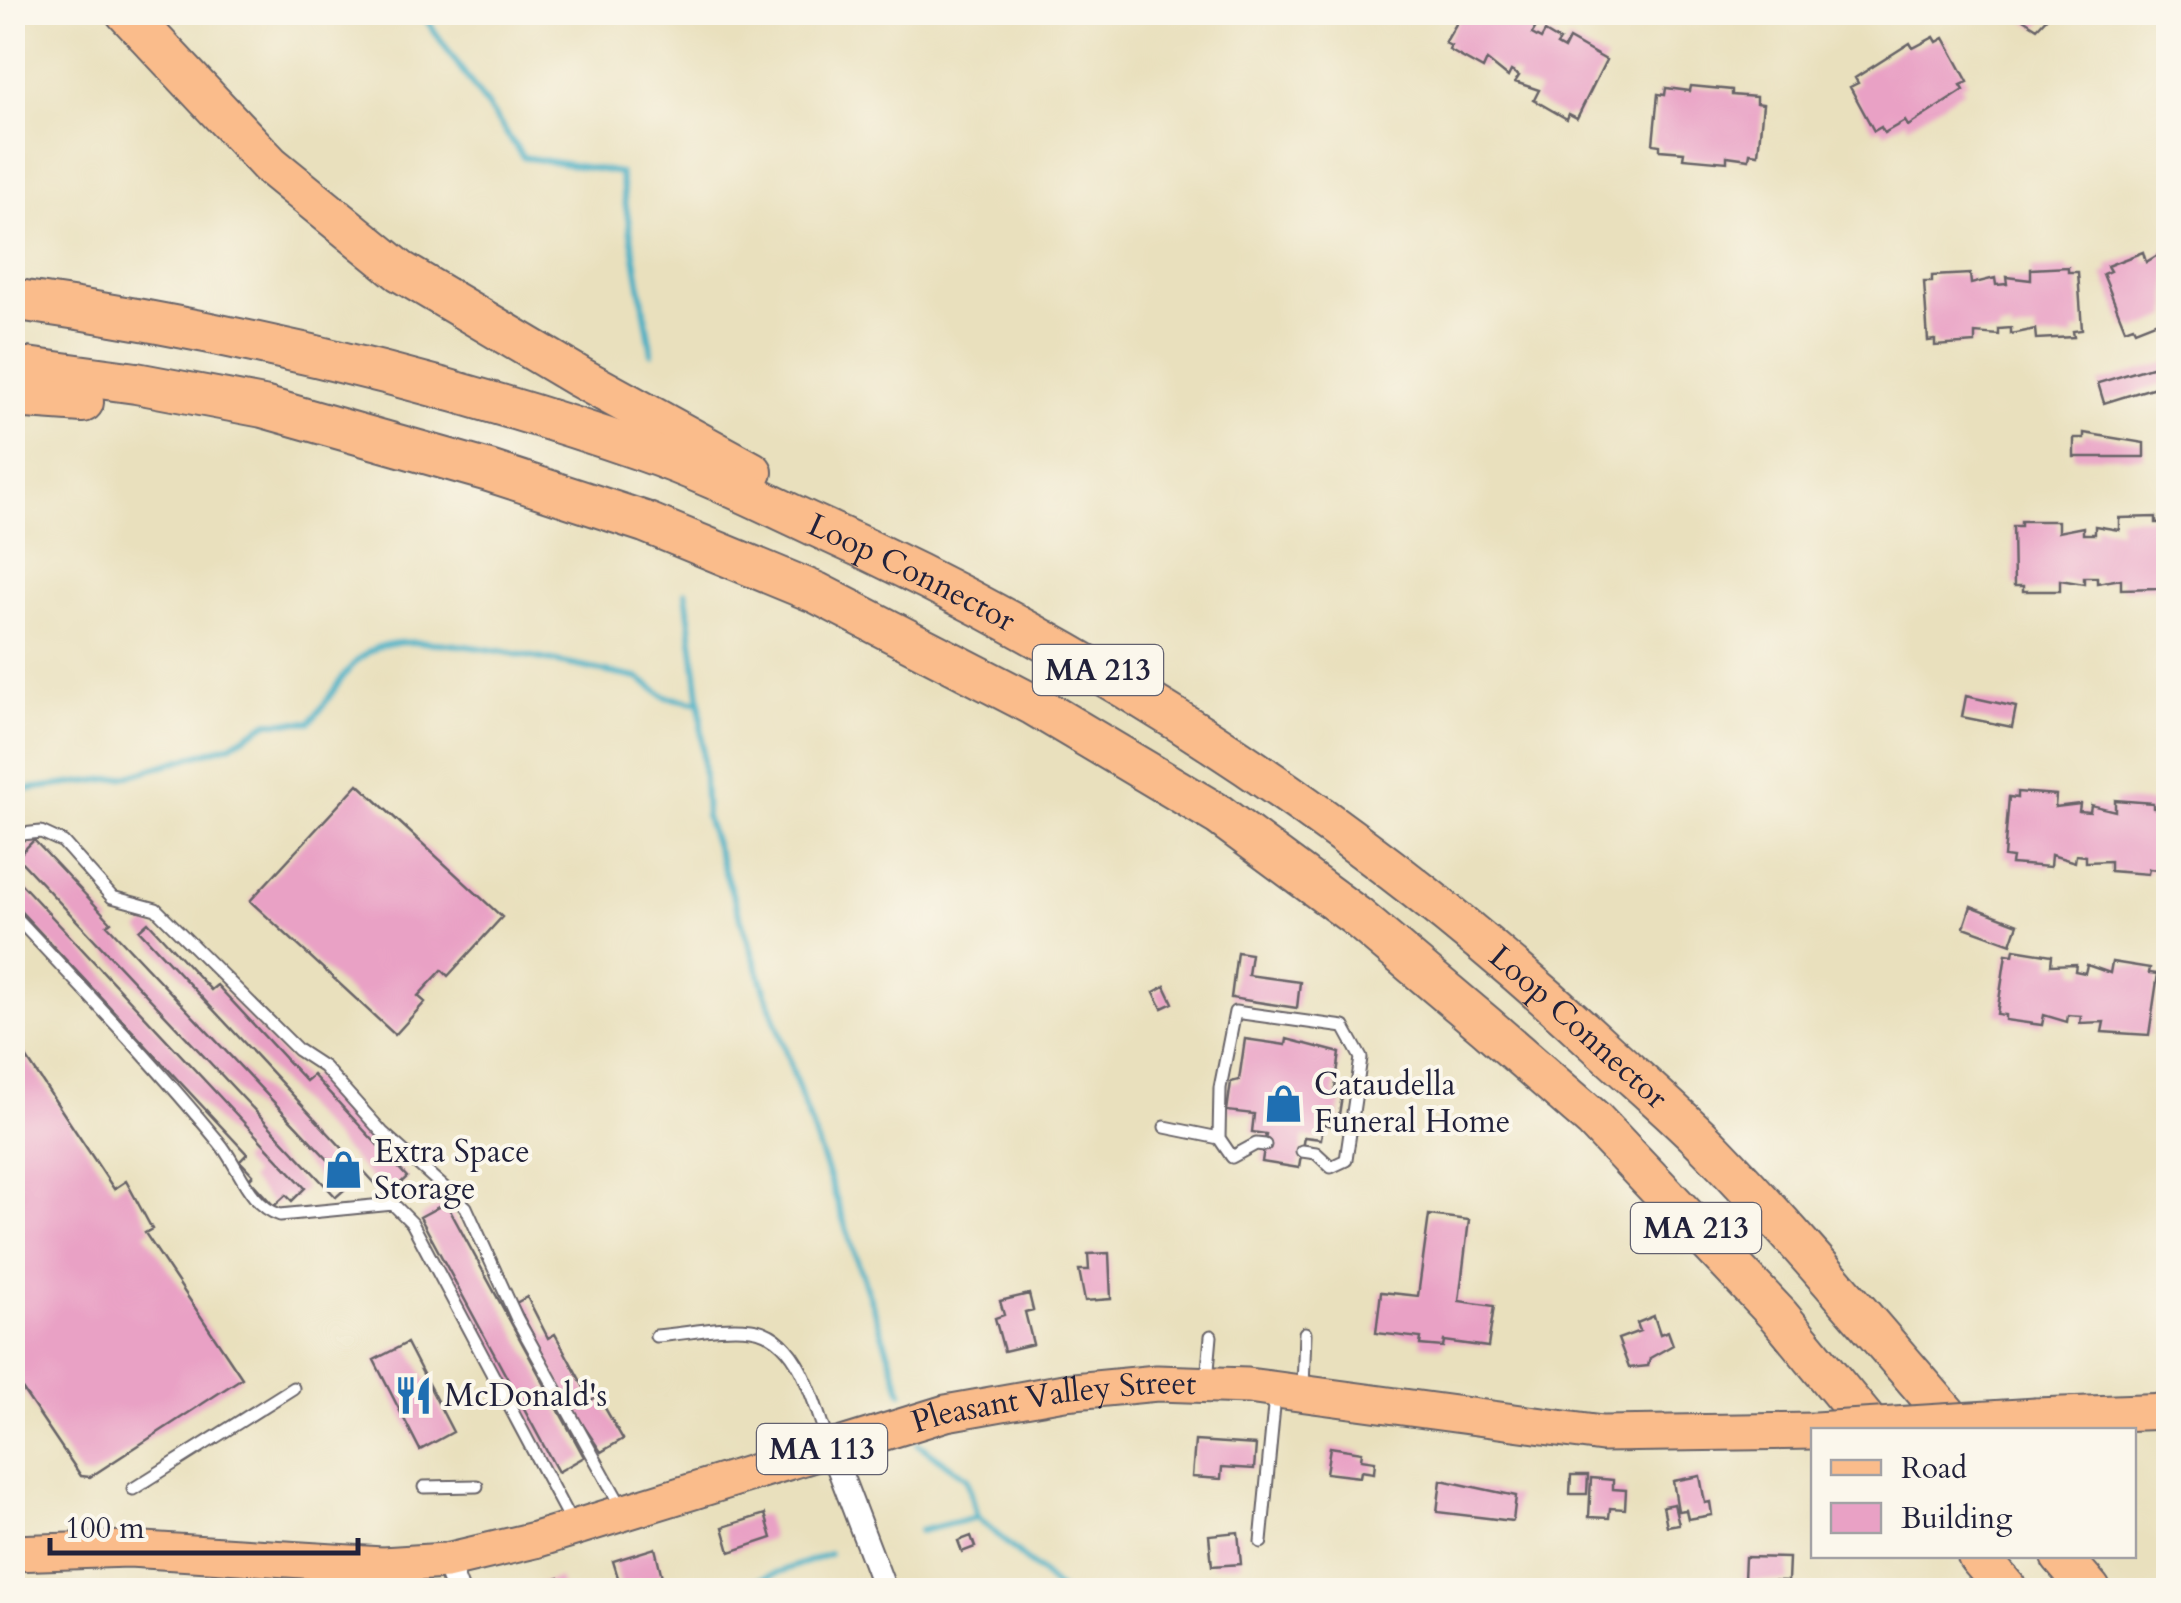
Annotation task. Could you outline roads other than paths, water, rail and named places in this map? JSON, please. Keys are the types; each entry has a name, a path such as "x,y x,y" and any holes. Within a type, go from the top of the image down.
{"highway":[{"path":"126,12 270,165 400,271 937,580"},
{"name":"Loop Connector","path":"12,300 163,321 258,340 489,401 684,466 937,580 1021,624 1224,746 1384,860 1522,974 1710,1148 1958,1428"},
{"name":"Loop Connector","path":"12,366 136,383 262,407 645,522 817,594 1034,705 1219,815 1357,917 1594,1120 1779,1316 1871,1428"},
{"path":"12,398 40,396 338,428"},
{"path":"1980,1558 2007,1590"},
{"path":"2063,1558 2090,1590"}],"main road":[{"name":"Pleasant Valley Street","path":"12,1553 128,1549 382,1565 452,1576 574,1528 830,1446 1008,1400 1143,1384 1290,1391 1602,1434 1810,1431"},
{"name":"Pleasant Valley Street","path":"1855,1428 2168,1411"}],"street":[{"path":"830,1446 885,1590"}],"lane":[{"path":"12,835 41,832 64,842 112,897 156,910 298,1050 324,1067 382,1132 466,1207 518,1319 624,1512"},
{"path":"12,913 168,1080 226,1149 237,1174 266,1210 280,1215 393,1204 412,1223 574,1528"},
{"path":"1264,1145 1256,1144 1232,1157 1219,1138 1220,1088 1236,1012 1344,1028 1361,1058 1346,1160 1331,1167 1316,1153 1302,1151"},
{"path":"1165,1127 1219,1138"},
{"path":"656,1336 751,1328 766,1334 792,1356 830,1446"},
{"path":"1261,1542 1305,1333"},
{"path":"1206,1384 1210,1336"},
{"path":"134,1489 293,1388"},
{"path":"424,1487 478,1486"}],"waterway":[{"path":"421,12 523,157 620,173 652,353"},
{"path":"686,592 700,703 706,817 902,1392"},
{"path":"12,791 125,777 230,745 269,722 310,722 356,662 376,648 398,643 464,646 543,659 638,678 666,697 700,703"},
{"path":"918,1444 967,1478 977,1517"},
{"path":"920,1531 977,1517 1060,1590"},
{"path":"730,1590 829,1554"}],"place":[{"name":"Cataudella Funeral Home","path":"1284,1103"},
{"name":"Extra Space Storage","path":"344,1170"},
{"name":"McDonald's","path":"414,1396"}]}
